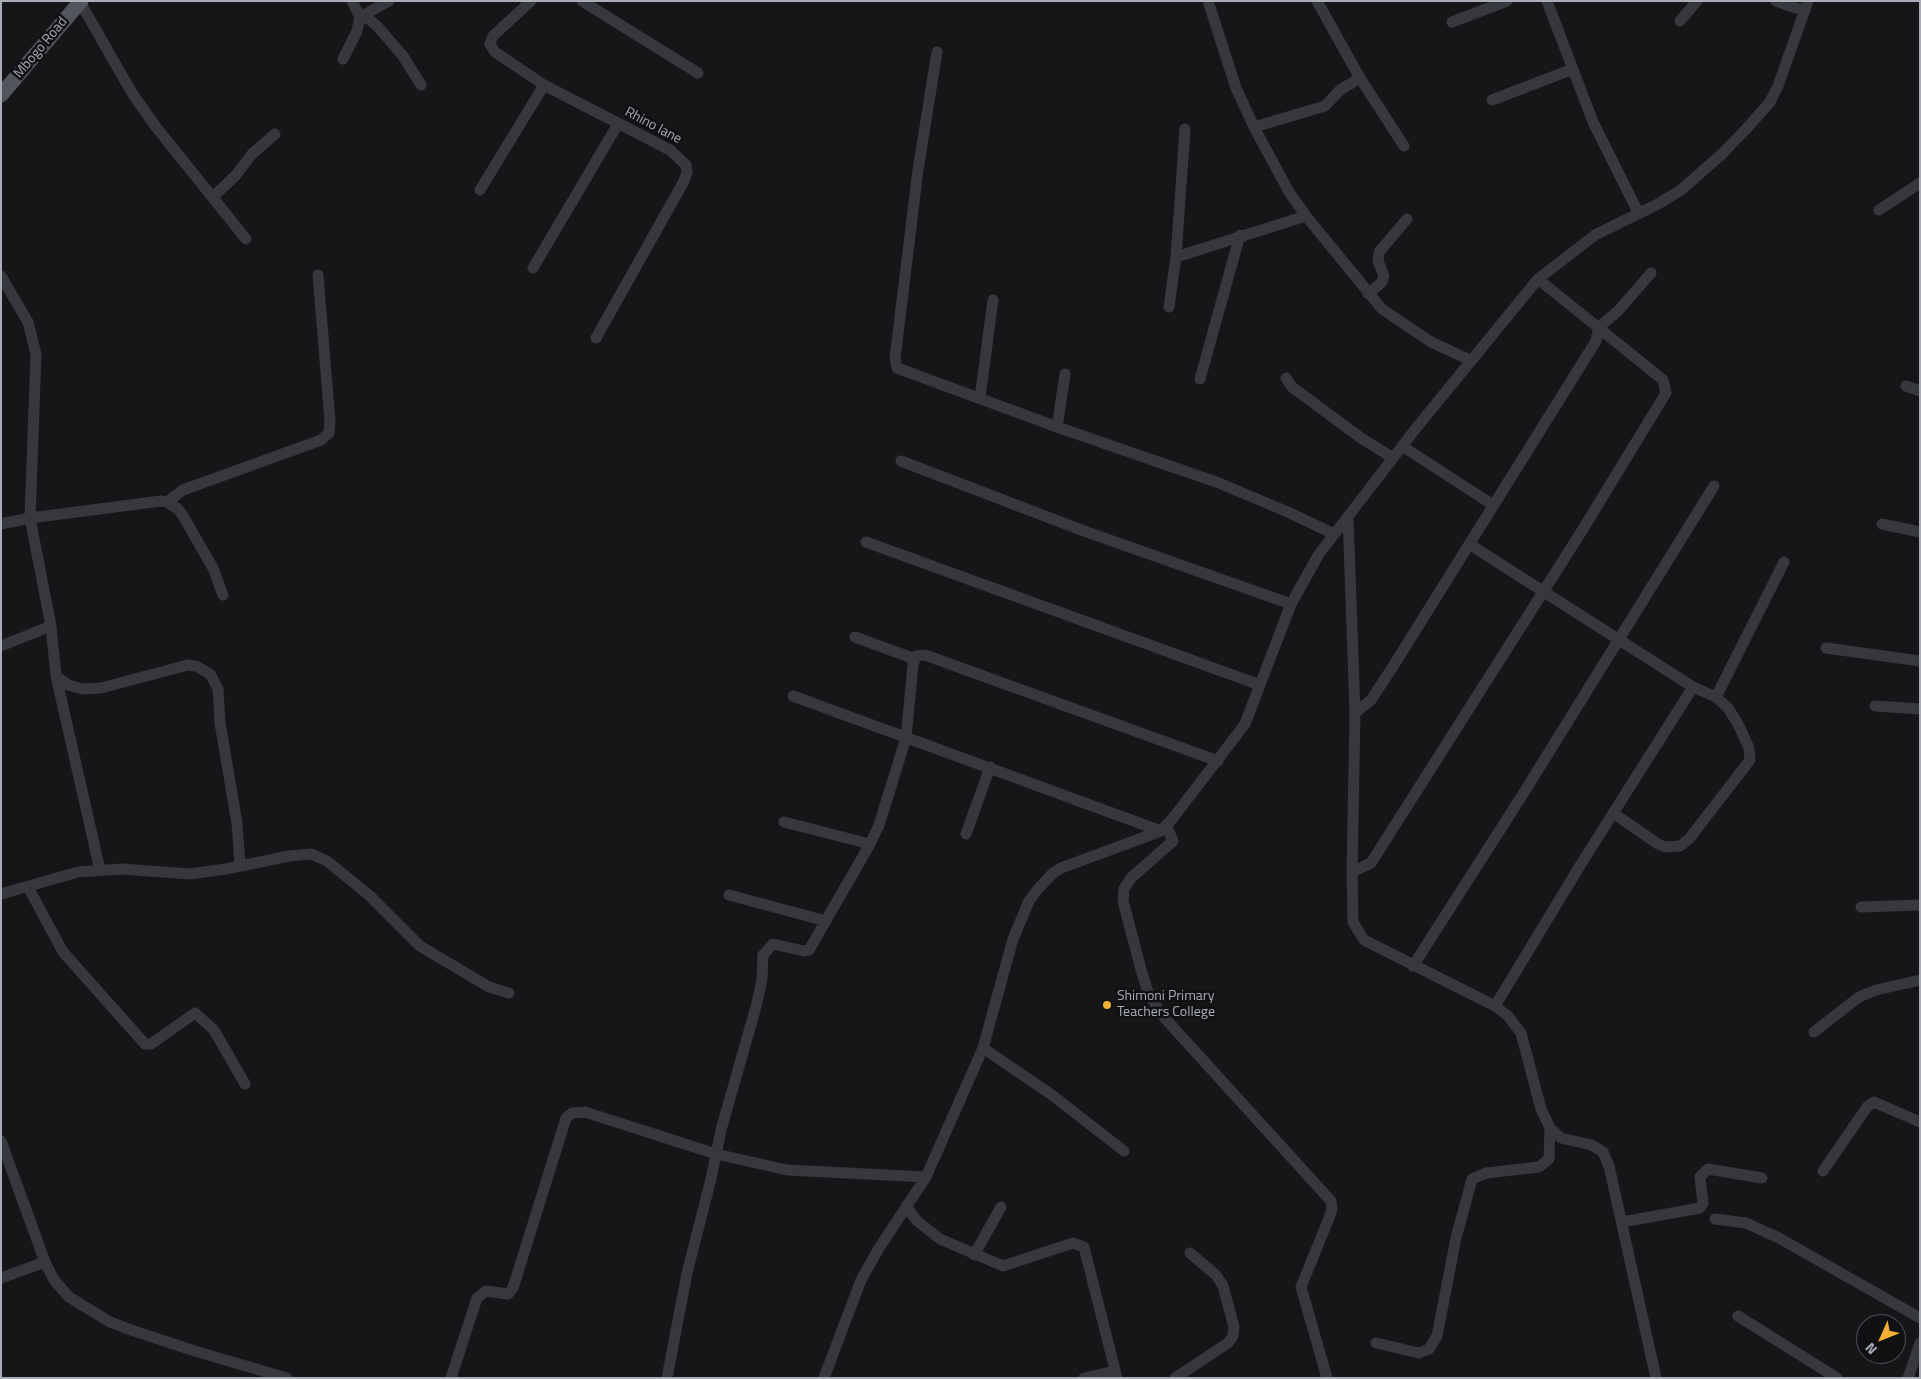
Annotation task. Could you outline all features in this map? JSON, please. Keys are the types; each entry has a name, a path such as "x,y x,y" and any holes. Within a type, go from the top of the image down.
{"main road":[{"name":"Mbogo Road","path":"3,90 81,2"}],"street":[{"path":"352,1 361,17 369,19 378,27 403,56 421,85"},
{"path":"342,59 357,31 361,17 389,1"},
{"name":"Rhino lane","path":"531,1 493,36 490,44 495,52 544,85 670,150 686,164 687,172 596,338"},
{"path":"582,1 698,73"},
{"path":"1208,1 1236,88 1254,127 1289,192 1306,216 1382,309 1431,342 1470,360"},
{"path":"1317,1 1360,78 1404,146"},
{"path":"1452,22 1507,1"},
{"path":"1680,21 1697,1"},
{"path":"824,1378 861,1280 879,1248 926,1177 983,1048 1013,939 1029,901 1053,873 1061,868 1164,828 1245,724 1291,604 1319,554 1470,360 1538,279 1595,235 1638,212 1658,204 1681,190 1722,154 1770,102 1778,86 1807,6 1776,1"},
{"path":"81,2 132,93 156,127 246,239"},
{"path":"1549,2 1593,122 1638,212"},
{"path":"938,52 918,170 895,364 903,372 1219,483 1334,534"},
{"path":"1492,100 1572,69"},
{"path":"1254,127 1325,106 1340,90 1360,78"},
{"path":"480,190 544,85"},
{"path":"533,268 618,124"},
{"path":"1169,307 1176,257 1185,129"},
{"path":"213,197 236,175 252,154 275,134"},
{"path":"1879,210 1920,183"},
{"path":"1176,257 1306,216"},
{"path":"1368,294 1382,282 1384,276 1378,261 1379,252 1407,219"},
{"path":"1200,379 1240,236"},
{"path":"1355,713 1371,700 1596,341 1600,327 1623,306 1651,273"},
{"path":"167,502 183,490 321,440 329,433 330,421 318,275"},
{"path":"1,276 28,322 36,354 30,518 51,626 56,676 100,870"},
{"path":"1352,872 1371,863 1666,393 1663,380 1600,327 1538,279"},
{"path":"980,398 993,300"},
{"path":"1057,427 1065,374"},
{"path":"1286,378 1292,387 1393,458"},
{"path":"1906,386 1920,391"},
{"path":"1402,446 1493,505"},
{"path":"901,462 1084,531 1291,604"},
{"path":"1413,966 1714,486"},
{"path":"1,524 30,518 161,501 167,502 178,509 213,568 224,594"},
{"path":"1348,516 1355,713 1351,911 1357,931 1364,940 1495,1006 1508,1016 1521,1033 1541,1110 1550,1128 1561,1138 1592,1144 1604,1152 1622,1222 1656,1378"},
{"path":"1882,524 1920,532"},
{"path":"866,542 1260,685"},
{"path":"1469,544 1694,687 1716,697 1728,708 1738,724 1749,748 1750,760 1689,839 1680,846 1665,847 1640,833 1613,813"},
{"path":"1716,697 1784,562"},
{"path":"1,646 51,626"},
{"path":"855,637 915,659"},
{"path":"1826,648 1920,661"},
{"path":"667,1378 687,1273 730,1095 757,1003 762,979 763,955 774,944 804,951 809,950 880,825 906,738 915,659 920,654 925,655 1218,761"},
{"path":"56,676 68,684 83,689 101,688 188,665 196,666 210,674 218,689 220,723 237,823 240,866"},
{"path":"1495,1006 1613,813 1694,687"},
{"path":"793,696 906,738 1164,828 1173,841 1131,878 1124,889 1123,901 1142,973 1148,992 1161,1014 1331,1201 1332,1209 1329,1218 1301,1287 1327,1378"},
{"path":"1875,706 1920,709"},
{"path":"966,834 990,766"},
{"path":"784,822 870,844"},
{"path":"1,894 78,872 122,869 190,874 300,854 319,856 370,896 420,946 489,987 509,993"},
{"path":"28,887 63,952 144,1044 151,1044 195,1013 218,1036 245,1084"},
{"path":"728,895 826,921"},
{"path":"1860,908 1920,905"},
{"path":"1814,1032 1859,997 1876,990 1920,980"},
{"path":"983,1048 1052,1096 1124,1151"},
{"path":"1823,1171 1867,1107 1874,1102 1920,1122"},
{"path":"451,1378 477,1298 486,1291 508,1294 513,1288 566,1118 572,1113 585,1112 716,1154 786,1170 926,1177"},
{"path":"1376,1343 1419,1353 1429,1349 1437,1336 1456,1238 1472,1179 1486,1173 1540,1167 1549,1159 1550,1128"},
{"path":"1,1141 46,1262 54,1280 69,1297 110,1322 198,1352 287,1378"},
{"path":"1622,1222 1700,1208 1703,1203 1700,1177 1708,1169 1762,1178"},
{"path":"906,1206 927,1231 974,1255 1007,1266 1073,1243 1084,1247 1116,1374 1084,1378"},
{"path":"974,1255 1001,1206"},
{"path":"1715,1219 1746,1223 1779,1238 1920,1318"},
{"path":"1175,1378 1228,1343 1233,1336 1234,1327 1224,1286 1216,1275 1190,1253"},
{"path":"1,1278 46,1262"},
{"path":"1738,1316 1837,1378"},
{"path":"1908,1378 1920,1343"}],"place":[{"name":"Shimoni Primary Teachers College","path":"1107,1005"}]}
